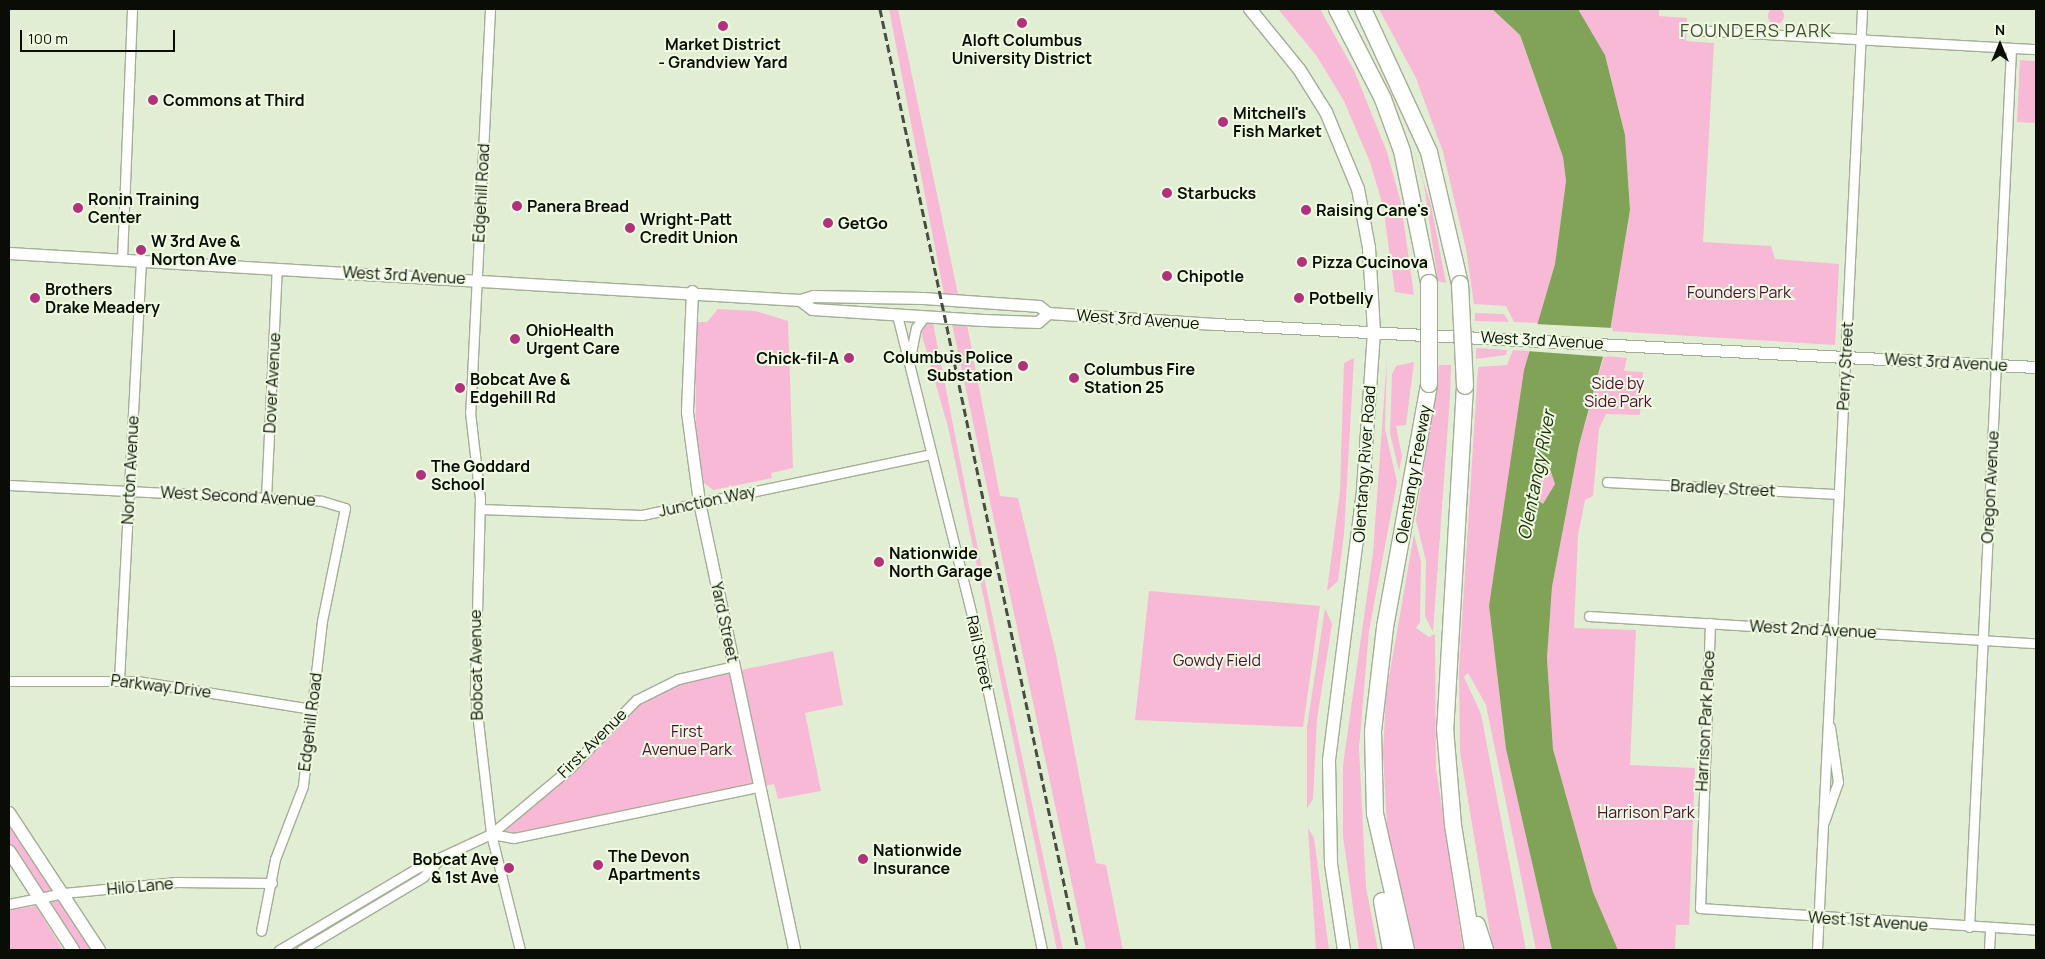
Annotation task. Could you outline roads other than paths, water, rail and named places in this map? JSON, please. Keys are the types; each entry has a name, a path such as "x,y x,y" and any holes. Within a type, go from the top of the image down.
{"highway":[{"name":"Olentangy Freeway","path":"1337,9 1383,99 1402,151 1429,283 1429,384 1375,702 1375,814 1406,950"},
{"path":"1363,9 1429,152 1460,284 1465,386 1445,671 1448,774 1472,950"},
{"path":"1375,814 1391,950"},
{"path":"1460,873 1485,950"}],"main road":[{"name":"Olentangy River Road","path":"1250,9 1299,69 1347,158 1370,248 1374,332 1358,553 1329,760 1331,864 1344,950"},
{"path":"9,813 64,893 98,950"},
{"path":"9,851 73,950"}],"street":[{"path":"122,259 132,9"},
{"name":"Edgehill Road","path":"471,377 478,279 490,9"},
{"name":"Perry Street","path":"1817,950 1824,822 1838,782 1836,748 1828,724 1862,9"},
{"path":"1694,30 2036,49"},
{"name":"Oregon Avenue","path":"1969,927 2011,48"},
{"name":"West 3rd Avenue","path":"9,253 692,291 800,300 853,295 999,303 1039,306 1048,313 2036,367"},
{"name":"Norton Avenue","path":"120,680 141,260"},
{"name":"Dover Avenue","path":"266,498 277,268"},
{"name":"Yard Street","path":"692,291 687,412 699,502 794,950"},
{"name":"West 3rd Avenue","path":"800,300 812,309 924,317 1038,322 1048,313"},
{"path":"897,315 909,302 983,307 999,303"},
{"name":"Rail Street","path":"897,315 910,359 931,454 973,620 1042,950"},
{"name":"Rail Street","path":"910,359 916,328 924,317"},
{"name":"Bobcat Avenue","path":"471,377 480,509 475,695 491,834 520,950"},
{"name":"Junction Way","path":"480,509 617,517 931,454"},
{"name":"Bradley Street","path":"1607,482 1839,494"},
{"name":"West Second Avenue","path":"9,484 322,501 345,508"},
{"name":"Edgehill Road","path":"261,932 272,883 275,859 303,786 322,620 345,508"},
{"name":"West 2nd Avenue","path":"1589,616 2036,643"},
{"name":"Harrison Park Place","path":"1700,908 1710,623"},
{"name":"First Avenue","path":"279,950 417,868 437,862 491,834 570,768 636,700 678,679 734,666"},
{"name":"Parkway Drive","path":"9,681 120,680 312,709"},
{"path":"491,834 514,838 759,787"},
{"name":"First Avenue","path":"300,950 423,877 437,862"},
{"name":"Hilo Lane","path":"9,904 64,893 176,882 272,883"},
{"name":"West 1st Avenue","path":"1700,908 2036,930"},
{"path":"1989,950 1990,928"}],"water":[{"name":"Olentangy River","path":"1492,9 1578,9 1605,55 1625,135 1630,210 1610,331 1579,445 1552,587 1547,658 1553,749 1593,892 1618,950 1552,950 1506,749 1489,606 1524,370 1555,264 1566,181 1563,157 1520,35","holes":["1540,467 1550,469 1555,484 1543,504 1535,498"]}],"railway":[{"path":"880,9 1078,950"}],"place":[{"name":"Aloft Columbus University District","path":"1022,23"},
{"name":"Market District - Grandview Yard","path":"723,26"},
{"name":"Commons at Third","path":"153,100"},
{"name":"Mitchell's Fish Market","path":"1223,122"},
{"name":"Starbucks","path":"1167,193"},
{"name":"Panera Bread","path":"517,206"},
{"name":"Ronin Training Center","path":"78,208"},
{"name":"Raising Cane's","path":"1306,210"},
{"name":"GetGo","path":"828,223"},
{"name":"Wright-Patt Credit Union","path":"630,228"},
{"name":"W 3rd Ave & Norton Ave","path":"141,250"},
{"name":"Pizza Cucinova","path":"1302,262"},
{"name":"Chipotle","path":"1167,276"},
{"name":"Brothers Drake Meadery","path":"35,298"},
{"name":"Potbelly","path":"1299,298"},
{"name":"OhioHealth Urgent Care","path":"515,339"},
{"name":"Chick-fil-A","path":"849,358"},
{"name":"Columbus Police Substation","path":"1023,366"},
{"name":"Columbus Fire Station 25","path":"1074,378"},
{"name":"Bobcat Ave & Edgehill Rd","path":"460,388"},
{"name":"The Goddard School","path":"421,475"},
{"name":"Nationwide North Garage","path":"879,562"},
{"name":"Nationwide Insurance","path":"863,859"},
{"name":"The Devon Apartments","path":"598,865"},
{"name":"Bobcat Ave & 1st Ave","path":"509,868"}],"district":[{"name":"FOUNDERS PARK","path":"1756,30"}],"park label":[{"name":"Founders Park","path":"1739,292"},
{"name":"Side by Side Park","path":"1618,392"},
{"name":"Gowdy Field","path":"1217,660"},
{"name":"First Avenue Park","path":"687,740"},
{"name":"Harrison Park","path":"1646,812"}]}
